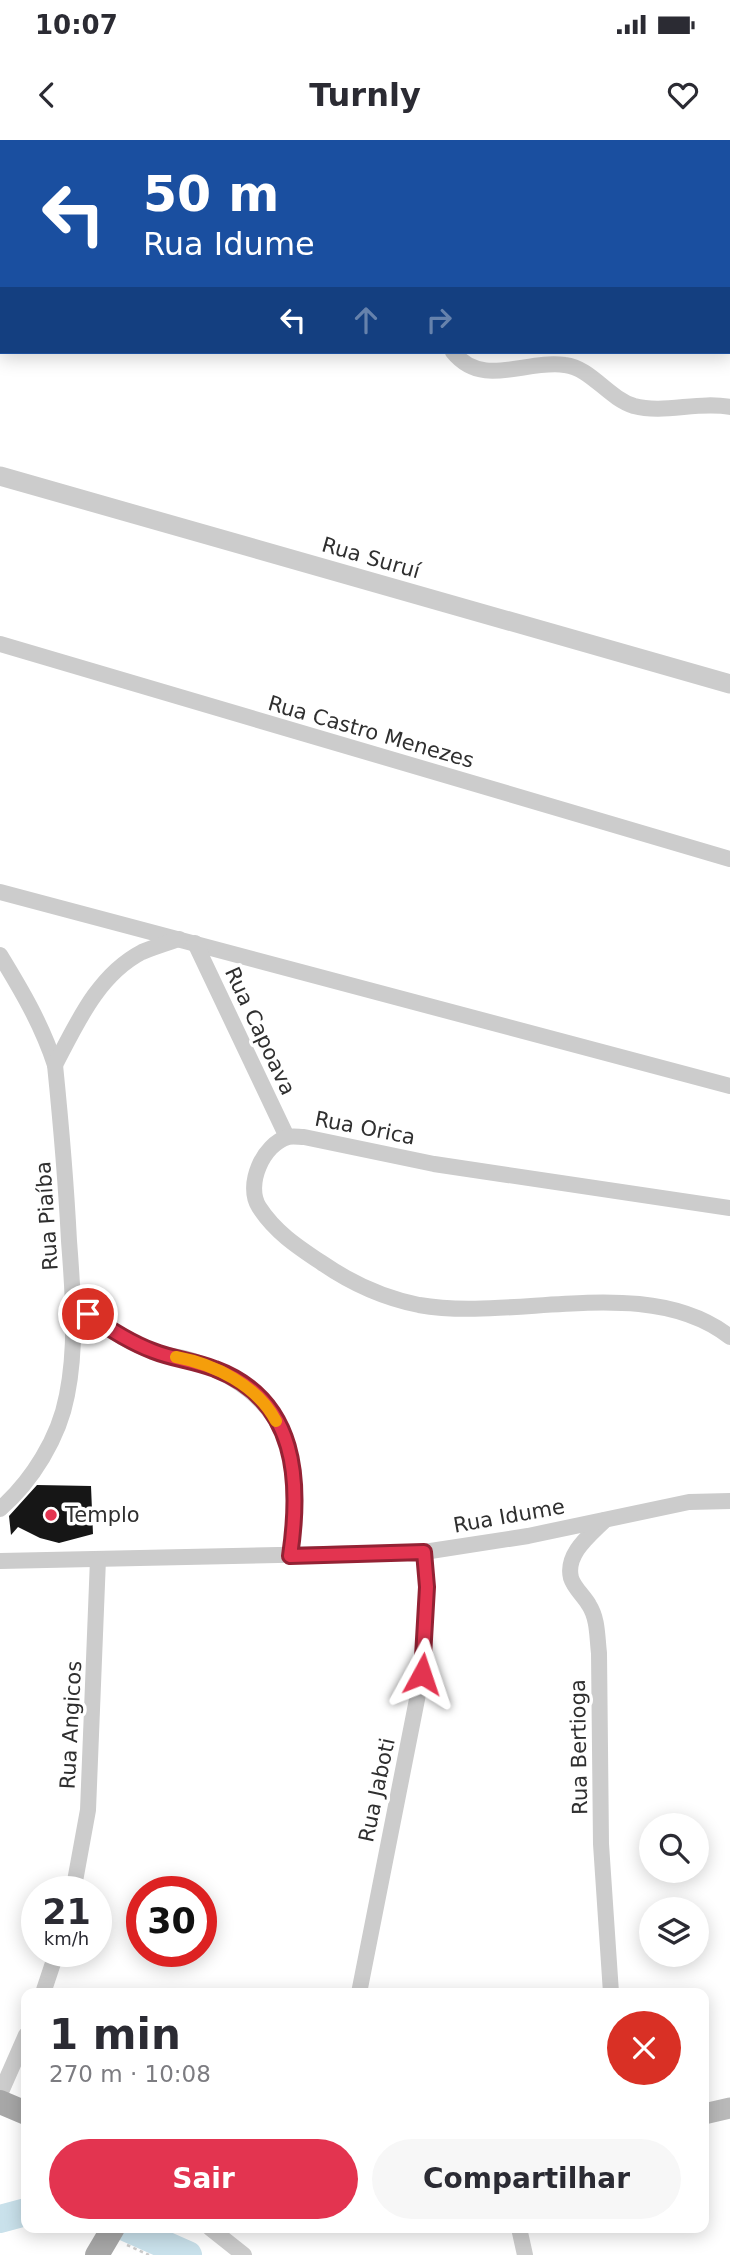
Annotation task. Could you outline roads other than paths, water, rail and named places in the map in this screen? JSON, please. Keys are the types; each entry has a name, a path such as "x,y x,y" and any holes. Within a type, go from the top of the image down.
{"main road":[{"path":"0,2102 21,2111"},
{"path":"709,2113 730,2108"}],"street":[{"path":"455,354 472,368 486,371 566,365 634,405 697,404 730,407"},
{"name":"Rua Suruí","path":"0,476 730,684"},
{"name":"Rua Castro Menezes","path":"0,644 730,859"},
{"path":"0,892 730,1086"},
{"path":"55,1065 92,997 117,970 142,953 187,941"},
{"name":"Rua Capoava","path":"187,941 287,1137"},
{"name":"Rua Piaíba","path":"0,955 27,998 46,1037 55,1065 73,1295 72,1355 67,1397 59,1422 38,1465 0,1508"},
{"name":"Rua Orica","path":"730,1208 434,1164 315,1138 287,1137 274,1146 260,1163 253,1184 257,1203 271,1224 292,1243 336,1273 374,1292 419,1305 467,1308 630,1304 663,1307 697,1318 730,1337"},
{"path":"73,1295 88,1314 128,1341 156,1353 219,1370 250,1390 272,1415 287,1443 296,1478 290,1556"},
{"name":"Rua Idume","path":"0,1561 424,1552 528,1536 689,1502 730,1501"},
{"name":"Rua Bertioga","path":"605,1520 576,1551 570,1565 572,1580 590,1606 596,1621 599,1653 601,1844 611,1988"},
{"name":"Rua Jaboti","path":"360,1988 422,1674 427,1587 424,1552"},
{"name":"Rua Angicos","path":"76,1876 89,1798 98,1559"},
{"path":"45,1988 52,1967"},
{"path":"0,2094 21,2046"},
{"path":"216,2233 244,2255"},
{"path":"520,2233 525,2255"}],"waterway":[{"path":"0,2219 21,2213"},
{"path":"138,2233 188,2255"}],"place":[{"name":"Templo","path":"51,1515"}]}
